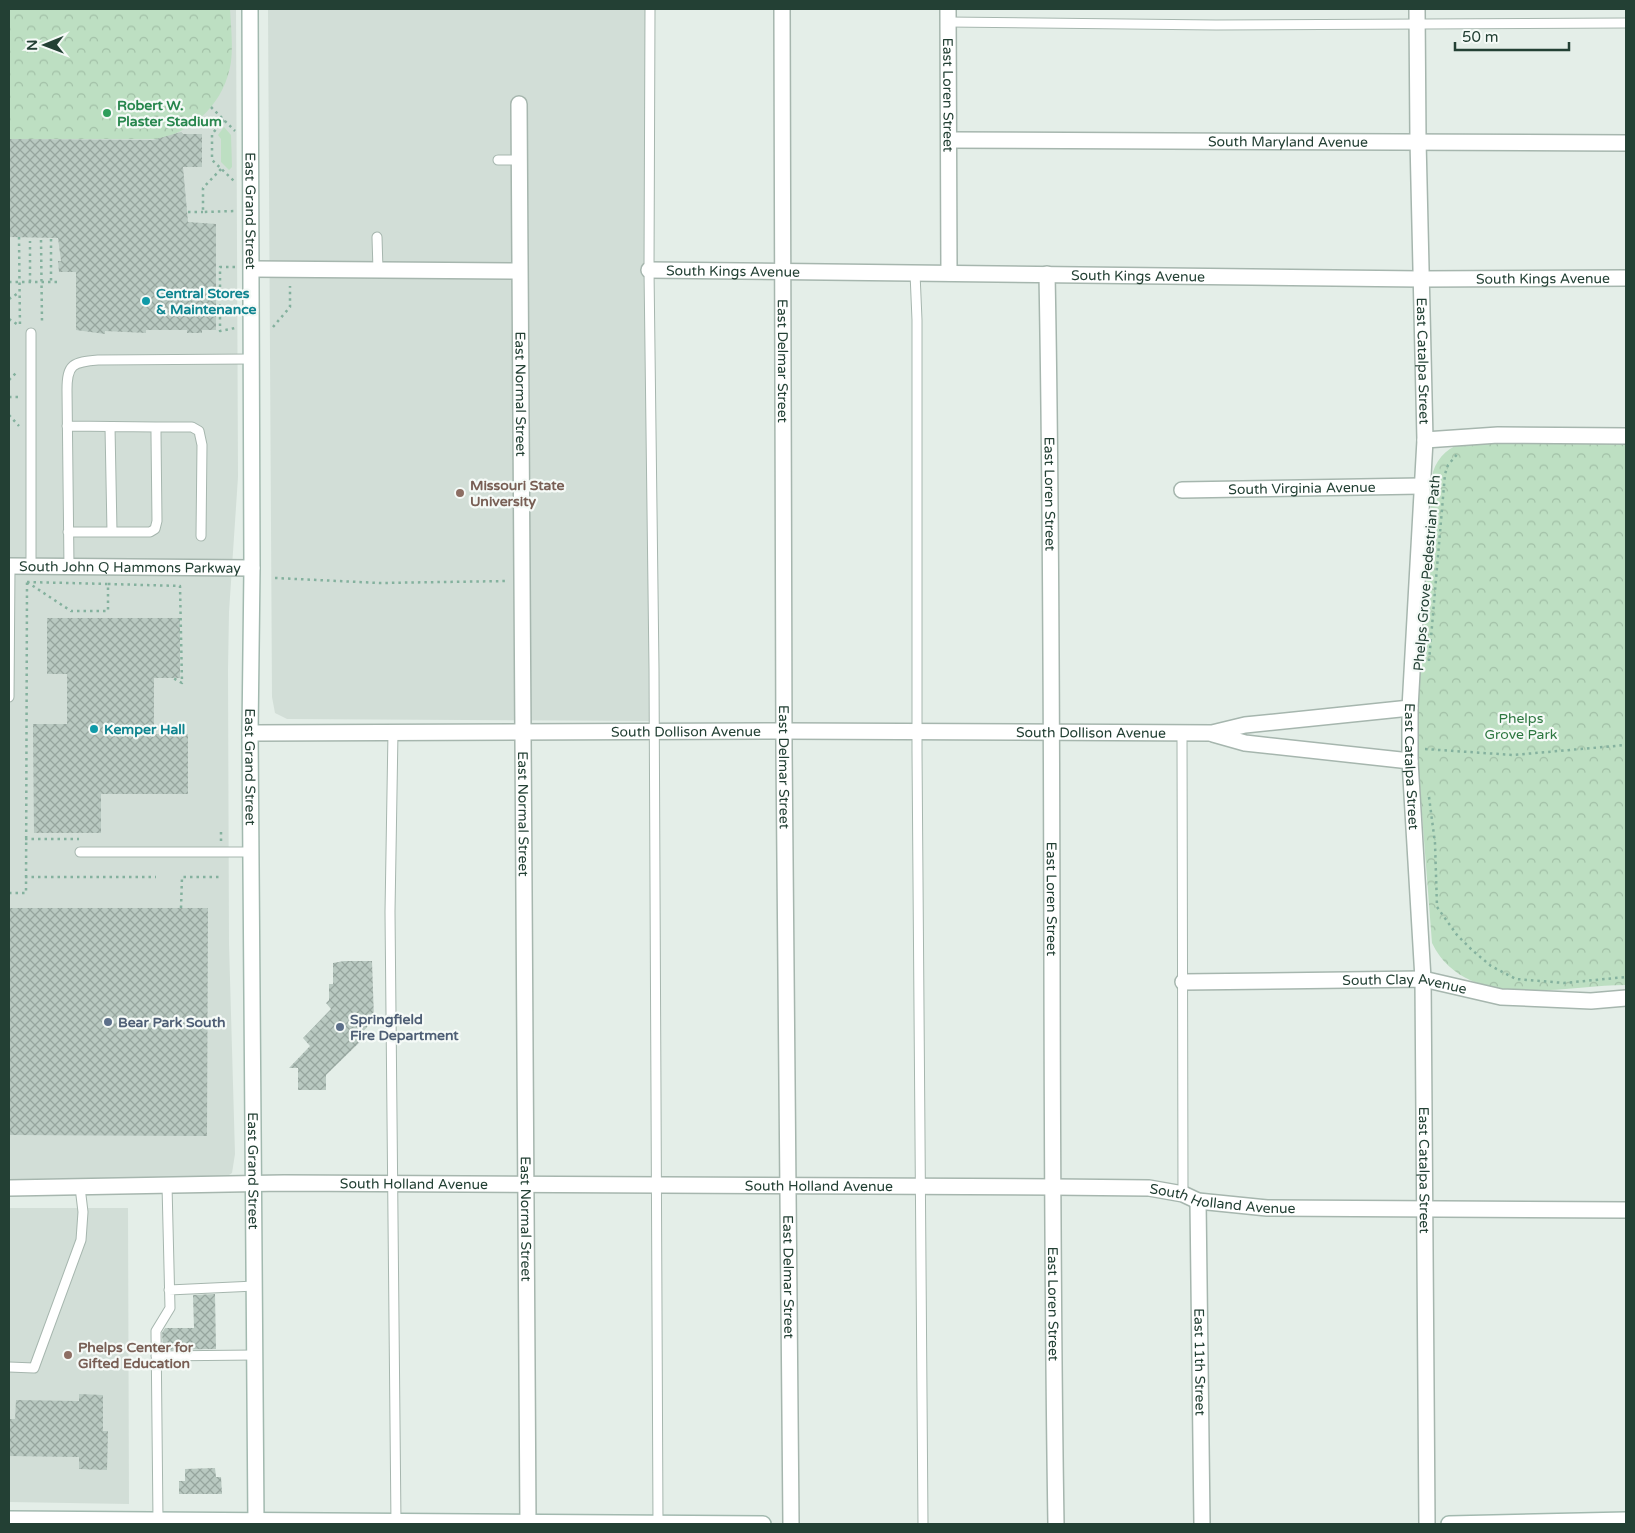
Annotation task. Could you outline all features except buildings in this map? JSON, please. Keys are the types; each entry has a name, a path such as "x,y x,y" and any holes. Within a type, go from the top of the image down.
{"street":[{"name":"East Grand Street","path":"250,9 252,269 250,733 256,1523"},
{"name":"East Delmar Street","path":"782,9 784,731 791,1524"},
{"name":"East Catalpa Street","path":"1417,9 1420,279 1425,440 1410,708 1410,761 1423,979 1423,1209 1427,1524"},
{"name":"East Loren Street","path":"948,15 948,273"},
{"name":"East Normal Street","path":"519,104 528,1524"},
{"name":"South Maryland Avenue","path":"948,140 1626,142"},
{"path":"252,269 519,271"},
{"name":"South Kings Avenue","path":"649,270 1420,279 1626,278"},
{"name":"East Loren Street","path":"1047,274 1053,734 1053,1187 1056,1524"},
{"path":"1425,440 1498,434 1626,436"},
{"name":"South Virginia Avenue","path":"1182,490 1421,486"},
{"name":"South John Q Hammons Parkway","path":"9,566 252,568"},
{"name":"South Dollison Avenue","path":"250,733 784,731 1053,734 1212,733 1245,725 1410,708"},
{"name":"South Dollison Avenue","path":"1212,733 1245,743 1410,761"},
{"name":"South Clay Avenue","path":"1183,982 1423,979 1501,998 1591,1001 1626,998"},
{"name":"South Holland Avenue","path":"9,1188 254,1183 526,1183 1149,1188 1183,1194 1198,1201 1268,1208 1626,1210"},
{"name":"East 11th Street","path":"1198,1201 1202,1524"},
{"path":"9,1518 256,1523 763,1524"},
{"path":"1449,1524 1626,1520"}],"lane":[{"path":"650,9 649,270 654,731 658,1524"},
{"path":"948,15 1417,25 1626,23"},
{"path":"498,160 519,160"},
{"path":"377,237 378,270"},
{"path":"914,273 917,320 917,732 923,1524"},
{"path":"31,333 31,566"},
{"path":"69,566 67,376 70,368 78,362 252,359"},
{"path":"67,426 192,427 199,431 202,445 202,536"},
{"path":"110,427 112,532"},
{"path":"68,532 150,532 155,529 157,521 156,427"},
{"path":"9,566 9,697"},
{"path":"393,732 390,912 396,1524"},
{"path":"1182,733 1183,1194"},
{"path":"80,852 251,852"},
{"path":"158,1520 156,1332 170,1308 167,1185"},
{"path":"9,1367 34,1368 81,1240 83,1212 80,1186"},
{"path":"169,1290 255,1286"},
{"path":"156,1356 255,1355"}],"path":[{"path":"211,107 235,131"},
{"path":"224,120 212,134 212,160 235,182"},
{"path":"203,212 202,188 221,169"},
{"path":"188,212 235,212"},
{"path":"19,237 20,282"},
{"path":"51,239 51,282"},
{"path":"41,240 42,322"},
{"path":"30,242 30,282"},
{"path":"235,266 220,267 220,331 235,328"},
{"path":"9,282 57,282"},
{"path":"273,327 290,307 290,286"},
{"path":"9,299 20,292"},
{"path":"9,319 20,326"},
{"path":"9,380 20,369"},
{"path":"9,397 20,397"},
{"path":"9,415 20,427"},
{"name":"Phelps Grove Pedestrian Path","path":"1428,670 1445,474 1448,465 1464,450"},
{"path":"274,578 380,583 521,581"},
{"path":"27,582 71,611 108,610 108,584"},
{"path":"27,582 180,586 182,683 174,678"},
{"path":"9,893 26,893 27,582"},
{"path":"1426,756 1426,749 1513,755 1626,745"},
{"path":"1428,794 1435,843 1437,907 1457,936 1472,950 1491,966 1516,979 1564,982 1626,977"},
{"path":"220,842 221,832"},
{"path":"25,877 156,877"},
{"path":"181,908 182,877 222,877"}],"shaded area":[{"path":"9,9 236,9 238,477 229,612 228,670 229,944 235,1154 232,1173 225,1178 9,1179"},
{"name":"Missouri State University","path":"268,9 645,9 649,721 287,719 275,713 272,697"},
{"name":"Phelps Center for Gifted Education","path":"9,1208 128,1208 129,1504 9,1502"}],"green space":[{"name":"Robert W. Plaster Stadium","path":"9,9 230,9 232,49 228,76 216,101 197,121 160,139 9,139"},
{"path":"224,127 231,135 232,167 229,170 221,162 221,139 218,135"},
{"name":"Phelps Grove Park","path":"1466,442 1626,442 1626,985 1547,990 1519,990 1492,987 1468,979 1448,965 1432,943 1416,737 1433,472 1445,452"}],"place":[{"name":"Robert W. Plaster Stadium","path":"107,113"},
{"name":"Central Stores & Maintenance","path":"146,301"},
{"name":"Missouri State University","path":"460,493"},
{"name":"Kemper Hall","path":"94,729"},
{"name":"Bear Park South","path":"108,1022"},
{"name":"Springfield Fire Department","path":"340,1027"},
{"name":"Phelps Center for Gifted Education","path":"68,1355"}]}
